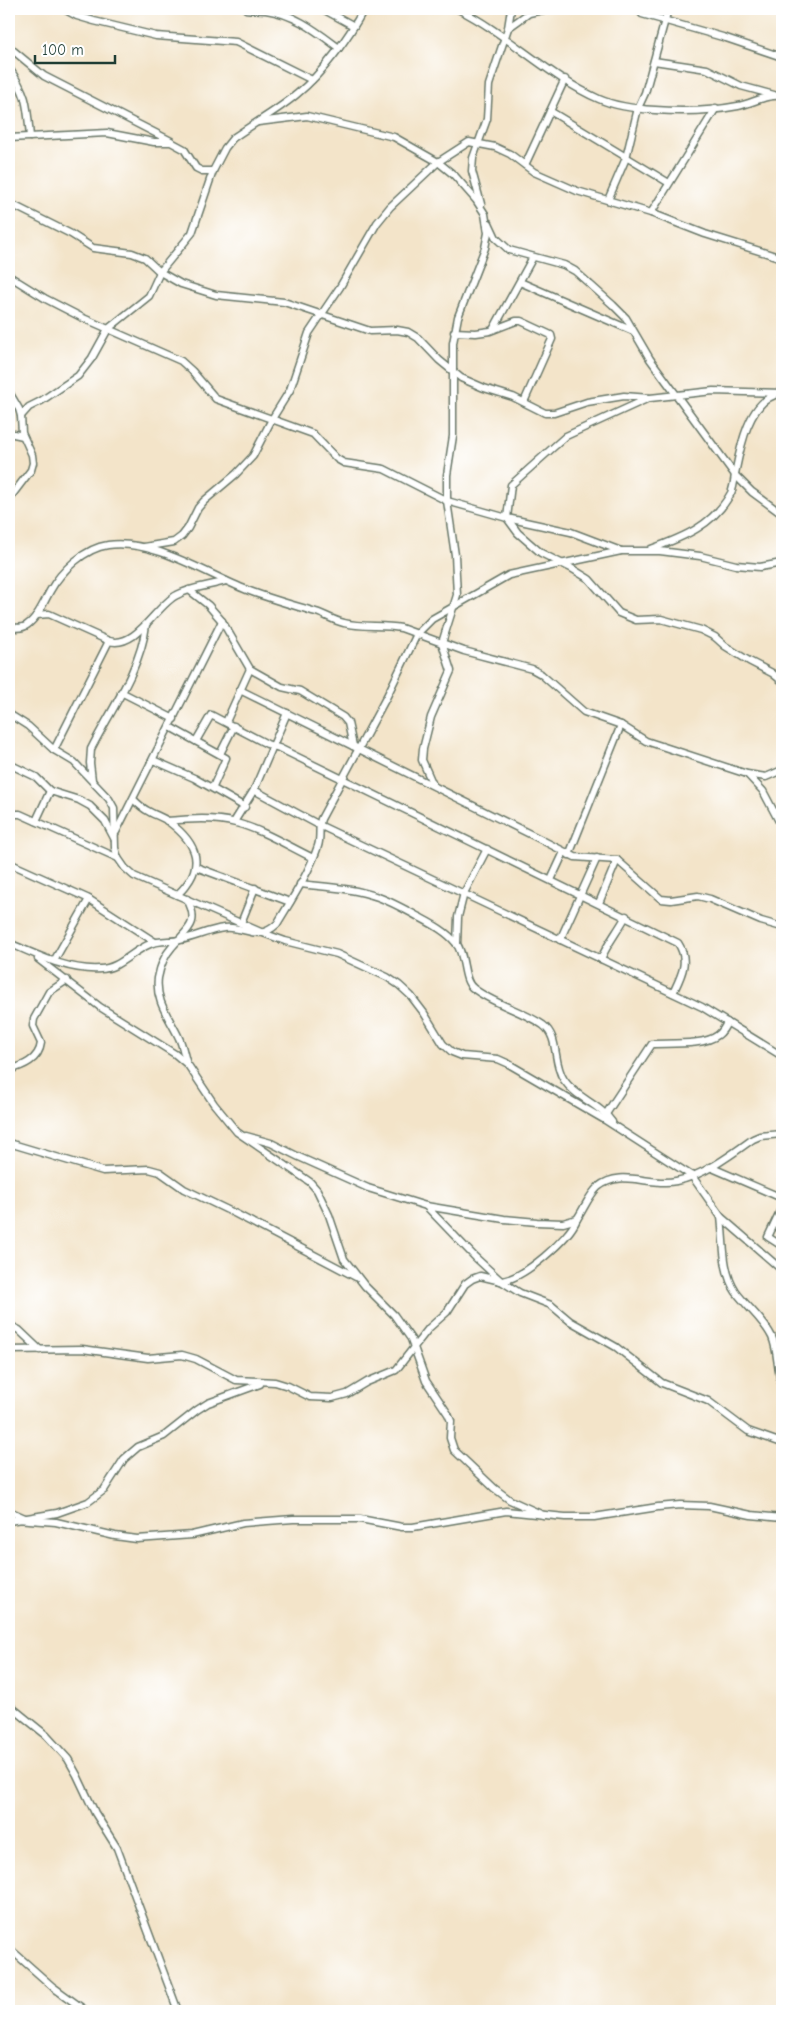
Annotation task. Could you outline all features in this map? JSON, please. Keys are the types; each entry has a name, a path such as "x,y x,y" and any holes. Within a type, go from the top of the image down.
{"street":[{"path":"64,9 77,16 94,21 156,36 236,42 312,80"},
{"path":"246,9 266,10 307,23 339,48"},
{"path":"324,9 354,26"},
{"path":"22,416 29,407 41,402 78,376 92,358 108,329 144,302 149,296 160,272 192,233 213,171 225,148 233,138 298,94 312,80 339,48 364,9"},
{"path":"458,9 505,37 565,79 599,99 655,110 736,107 780,97"},
{"path":"433,786 422,760 423,749 431,717 451,671 451,666 442,643 457,595 447,501 447,475 453,436 452,372 454,332 467,292 485,248 488,232 485,214 472,170 473,158 487,119 489,85 508,28 511,9"},
{"path":"508,28 529,13 547,9"},
{"path":"638,9 642,14 726,38 782,57"},
{"path":"608,200 626,158 638,108 645,93 668,9"},
{"path":"9,46 44,76 184,149 196,168 202,171 213,171"},
{"path":"654,60 707,69 742,86 780,97"},
{"path":"9,68 26,99 30,137"},
{"path":"525,165 565,79"},
{"path":"651,212 716,108"},
{"path":"550,111 669,183"},
{"path":"258,122 307,116 394,137 438,162 465,187 485,214 496,238 503,245 516,253 564,266 575,271 626,318 650,359 735,475 752,492 782,514"},
{"path":"9,138 107,133 154,142 171,142"},
{"path":"144,547 174,542 182,536 204,501 236,474 253,456 272,419 290,390 309,333 340,287 377,223 438,162 469,142 510,154 534,172 577,191 651,212 705,234 782,258"},
{"path":"9,203 71,234 93,248 145,258 160,272 181,284 216,295 277,301 370,331 397,330 408,332 418,338 452,372 484,388 524,402 538,411 554,414 604,398 624,396 650,398 713,391 782,393"},
{"path":"494,329 533,257"},
{"path":"9,276 46,299 181,361 216,399 312,434 336,459 344,463 384,469 447,501 507,518 571,532 621,551"},
{"path":"520,282 634,332"},
{"path":"454,332 476,333 494,329 506,323 521,321 552,336 524,402"},
{"path":"9,392 15,399 22,416 23,436 32,454 33,463 31,470 9,499"},
{"path":"647,551 672,542 702,526 712,518 731,492 740,452 753,413 763,401 782,393"},
{"path":"650,398 618,411 561,439 511,484 507,518 540,553 589,579 611,605 627,618 636,620 661,619 701,630 782,681"},
{"path":"9,432 23,436"},
{"path":"9,627 28,625 60,577 89,552 98,547 114,544 144,547 183,561 226,581 277,601 316,612 345,624 390,626 532,669 541,674 584,712 621,725 646,741 747,774 766,777 782,770"},
{"path":"9,944 54,961 86,968 108,968 155,942 179,940 224,928 262,933 271,930 277,924 290,902 313,858 319,841 319,825 343,780 356,748 417,634 432,619 509,575 621,551 647,551 700,556 736,565 760,567 782,563"},
{"path":"37,614 49,614 116,643 125,640 146,624 172,598 189,590 226,581"},
{"path":"189,590 208,605 222,621 250,669 282,687 300,691 343,717 348,723 356,748"},
{"path":"115,836 222,621"},
{"path":"93,781 90,763 91,750 142,650 146,624"},
{"path":"54,750 109,641"},
{"path":"226,722 250,669"},
{"path":"240,690 534,836 566,854 581,858 617,860 661,899 671,900 692,896 704,898 782,928"},
{"path":"121,692 174,719"},
{"path":"9,714 28,726 54,750 74,762 109,799 114,808 115,848 118,858"},
{"path":"234,822 254,790 287,714"},
{"path":"196,741 210,715 581,894 678,943 682,949 685,964 673,993"},
{"path":"551,880 566,854 621,725"},
{"path":"220,754 234,726"},
{"path":"170,727 226,759 212,787"},
{"path":"153,760 212,787 245,807"},
{"path":"9,764 36,777 50,791 79,800 90,806 102,817 115,836"},
{"path":"747,774 763,791 782,827"},
{"path":"254,790 319,825 702,1007 782,1056"},
{"path":"36,821 50,791"},
{"path":"133,799 145,810 167,821 188,841 196,854 196,867 184,888 177,895"},
{"path":"9,819 12,814 16,813 36,821 118,858 134,876 262,933 285,941 337,954 387,977 411,996 424,1013 442,1044 452,1052 462,1056 498,1059 507,1063 615,1126 692,1176 721,1217 782,1270"},
{"path":"167,821 197,819 234,822 250,827 313,858"},
{"path":"457,945 458,917 464,893 487,849"},
{"path":"560,940 598,858"},
{"path":"599,903 617,860"},
{"path":"9,863 89,899 155,942"},
{"path":"196,867 290,902"},
{"path":"300,884 377,896 426,920 446,933 461,951 469,984 478,991 536,1021 549,1031 554,1043 556,1062 564,1081 578,1094 606,1114 615,1126"},
{"path":"241,923 255,888"},
{"path":"54,961 89,899"},
{"path":"187,899 191,906 192,919 190,928 168,952 160,967 158,993 162,1007 180,1041 188,1066"},
{"path":"601,959 626,916"},
{"path":"18,948 44,962 100,1008 147,1036 188,1066 230,1124 237,1132 245,1136 271,1143 368,1188 426,1206 504,1219 536,1222 563,1223 577,1219"},
{"path":"11,1068 31,1061 38,1051 41,1043 33,1026 34,1019 49,992 68,980"},
{"path":"606,1114 652,1044 677,1044 710,1039 719,1035 727,1022"},
{"path":"9,1350 82,1349 148,1358 182,1355 196,1359 236,1380 288,1386 310,1396 332,1398 347,1394 367,1382 396,1370 429,1328 447,1312 465,1284 472,1279 480,1276 501,1281 510,1280 531,1267 555,1247 575,1225 592,1193 598,1187 611,1181 625,1178 664,1182 676,1181 710,1167 752,1139 760,1136 782,1134"},
{"path":"245,1136 258,1147 293,1168 317,1190 329,1215 344,1259 359,1279 394,1315 406,1331 426,1381 451,1421 450,1438 454,1450 494,1488 510,1500 543,1515"},
{"path":"9,1143 90,1168 113,1172 149,1169 160,1172 184,1189 236,1214 359,1279"},
{"path":"710,1167 782,1198"},
{"path":"426,1206 501,1281 520,1293 551,1305 570,1321 616,1348 662,1383 708,1401 748,1431 782,1443"},
{"path":"782,1207 768,1238 782,1246"},
{"path":"721,1217 725,1259 730,1282 772,1337 782,1386"},
{"path":"9,1325 19,1330 40,1350"},
{"path":"16,1520 57,1513 88,1502 104,1490 124,1459 138,1447 164,1436 196,1410 208,1403 266,1382"},
{"path":"9,1520 56,1522 115,1536 137,1539 192,1535 243,1523 266,1520 360,1519 407,1527 430,1525 506,1511 594,1517 658,1507 694,1505 782,1518"},
{"path":"9,1511 26,1518"},
{"path":"9,1704 46,1735 68,1760 77,1775 96,1813 117,1848 178,2011"},
{"path":"9,1948 53,1987 86,2011"}]}
